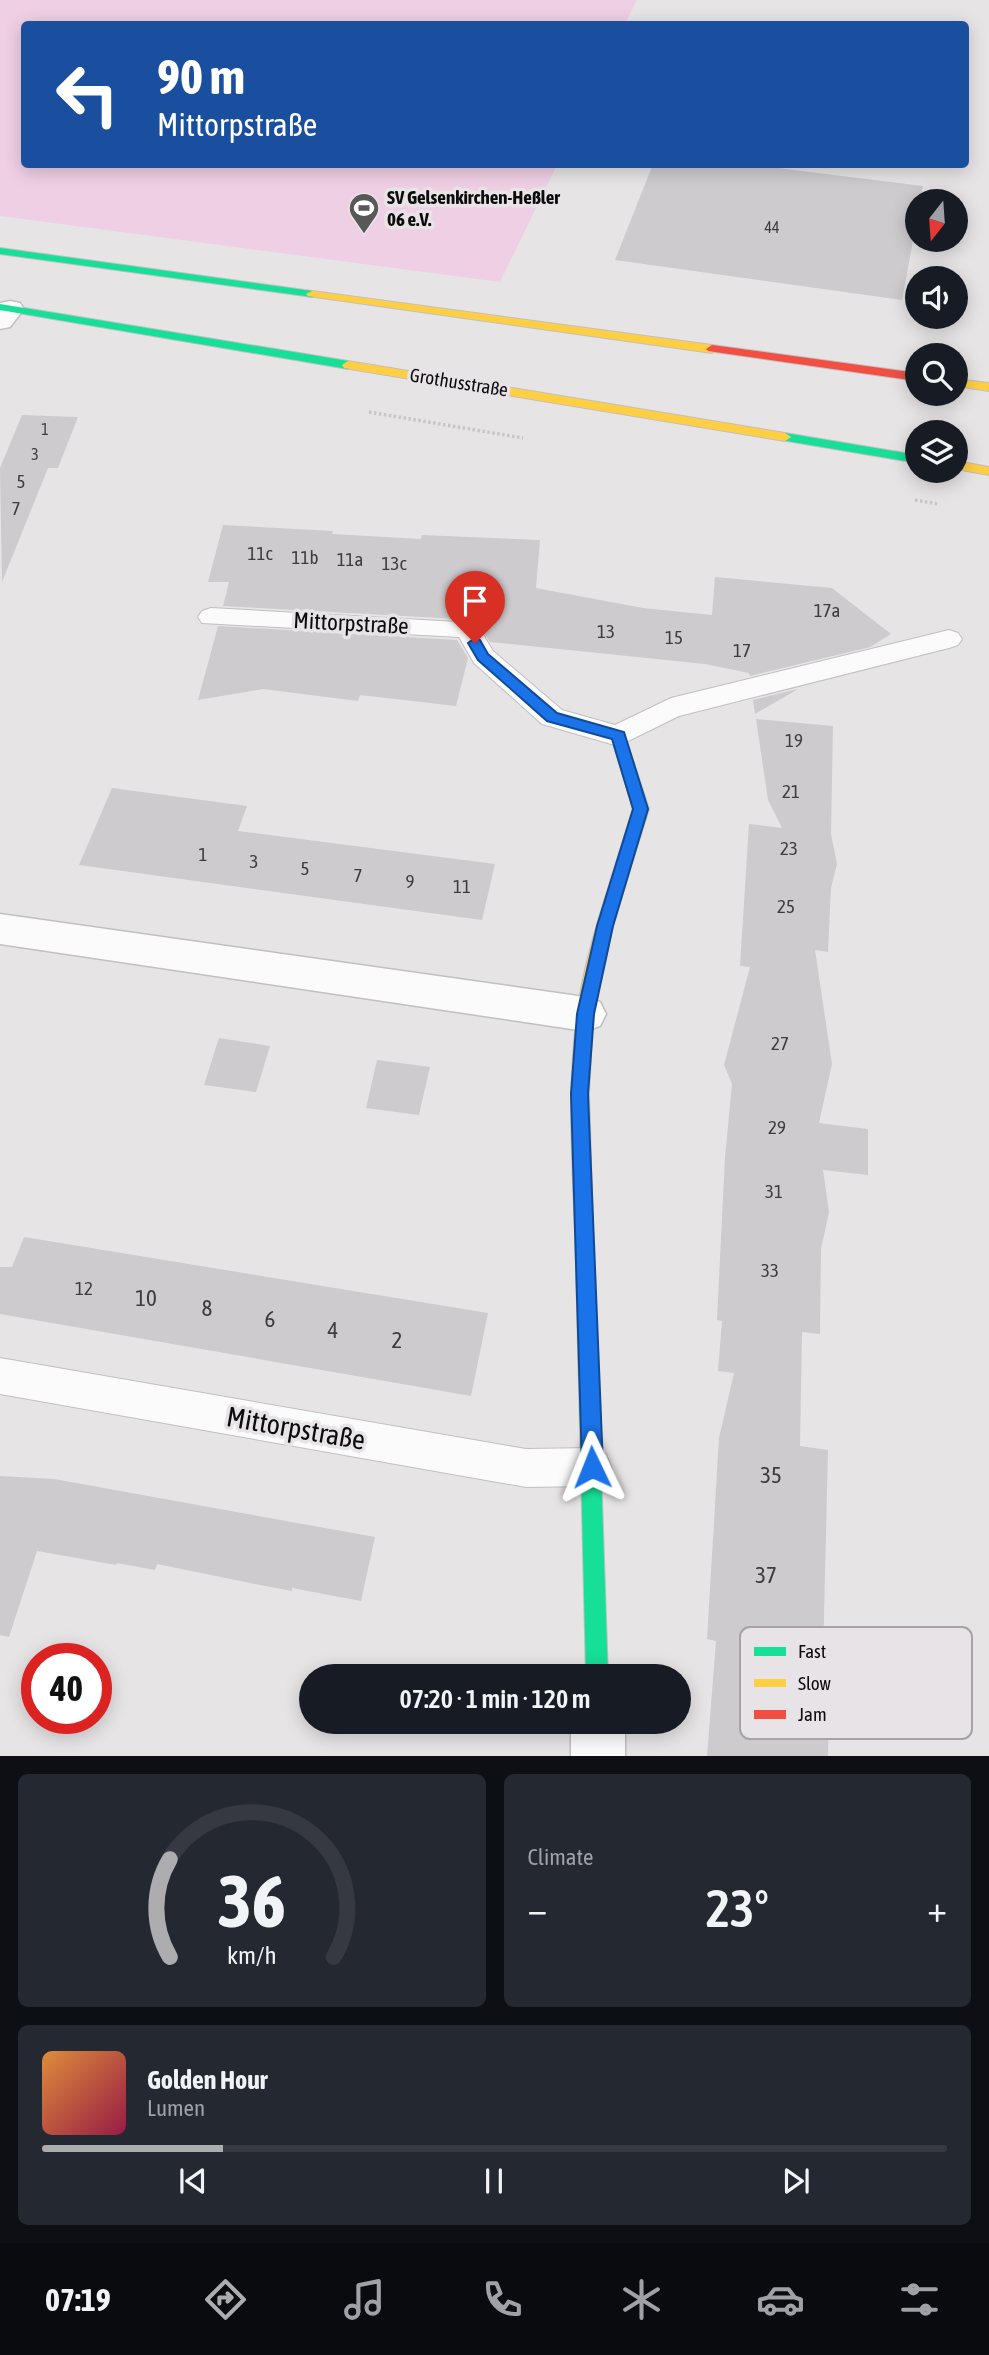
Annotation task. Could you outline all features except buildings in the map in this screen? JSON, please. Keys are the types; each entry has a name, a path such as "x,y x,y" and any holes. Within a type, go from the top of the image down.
{"main road":[{"path":"0,251 905,375"},
{"name":"Grothusstraße","path":"3,312 905,457"},
{"path":"968,384 989,387"},
{"path":"968,467 989,471"},
{"path":"597,1664 580,1094 585,1014 605,926 640,809 618,736"}],"street":[{"path":"0,929 585,1014"},
{"path":"598,1734 598,1756"}],"lane":[{"name":"Mittorpstraße","path":"211,617 467,629 483,657 552,717 618,736"},
{"path":"618,736 671,708 949,639"},
{"name":"Mittorpstraße","path":"0,1376 526,1468 592,1467"}],"shaded area":[{"path":"0,0 637,0 626,21 21,21 21,168 556,168 500,282 0,216"}],"traffic: fast":[{"path":"0,251 312,294"},
{"path":"0,307 348,365"},
{"path":"785,437 905,457"},
{"path":"618,736 641,809 623,866"},
{"path":"585,1265 597,1664"}],"traffic: slow":[{"path":"312,294 712,349"},
{"path":"348,365 785,437"},
{"path":"968,384 989,387"},
{"path":"968,467 989,471"},
{"path":"585,1265 580,1094 585,1014 605,926 623,866"}],"traffic: jam":[{"path":"712,349 905,375"}],"place":[{"name":"SV Gelsenkirchen-Heßler 06 e.V.","path":"364,235"}],"route":[{"path":"475,643 483,657 552,717 618,736 640,809 605,926 585,1014 580,1094 592,1467"}]}
